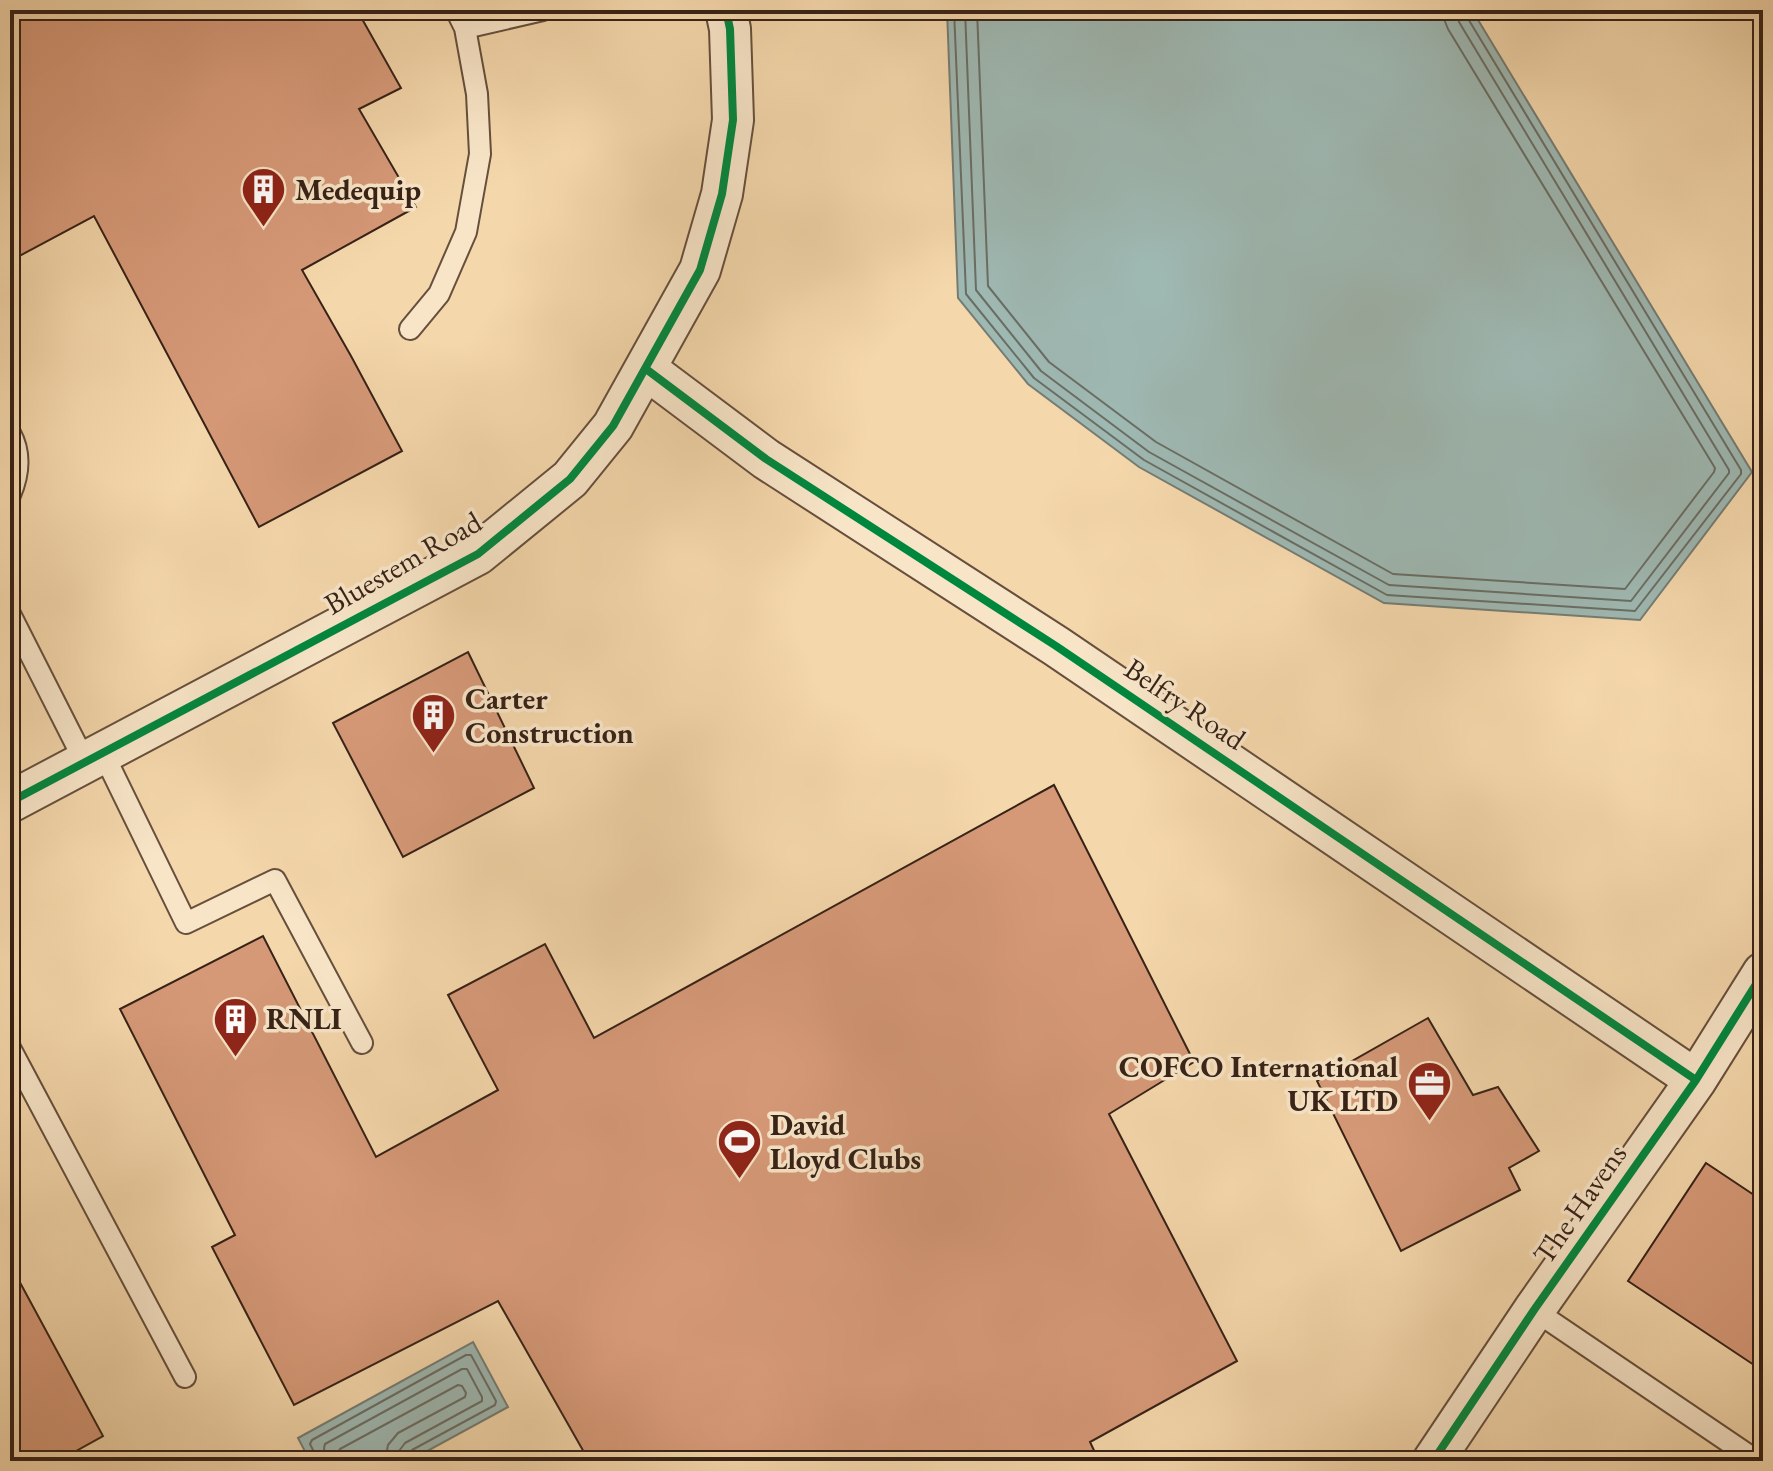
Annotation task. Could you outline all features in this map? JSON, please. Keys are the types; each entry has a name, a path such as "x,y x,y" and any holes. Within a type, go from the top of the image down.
{"street":[{"name":"Bluestem Road","path":"10,802 478,554 570,479 613,426 700,270 722,194 733,120 730,29 726,10"},
{"name":"Belfry Road","path":"646,369 766,459 1056,646 1696,1080"},
{"name":"The Havens","path":"1433,1461 1534,1310 1696,1080 1763,973"}],"lane":[{"path":"410,329 439,294 466,232 480,154 477,94 461,19 543,10"},
{"path":"10,433 17,445 17,479 10,495"},
{"path":"10,614 186,923 275,880 362,1043"},
{"path":"10,1048 185,1377"},
{"path":"1534,1310 1757,1461"}],"water":[{"path":"947,10 1472,10 1752,472 1640,620 1384,603 1139,467 1028,384 958,298"},
{"path":"473,1342 508,1407 409,1461 310,1461 298,1438"}],"building":[{"path":"10,10 357,10 401,88 359,109 416,207 302,270 402,451 259,527 94,216 10,261"},
{"name":"Carter Construction","path":"468,652 534,788 403,857 333,723"},
{"name":"David Lloyd Clubs","path":"1054,785 1194,1062 1109,1114 1237,1361 1090,1442 1099,1461 589,1461 498,1301 294,1405 212,1247 235,1235 120,1009 263,936 376,1157 498,1090 448,995 545,944 594,1038"},
{"name":"COFCO International UK LTD","path":"1428,1018 1473,1095 1498,1087 1539,1151 1509,1168 1520,1190 1401,1251 1317,1081"},
{"path":"1706,1163 1763,1201 1763,1371 1628,1281"},
{"path":"10,1264 103,1436 58,1461 10,1461"}],"cycle path":[{"path":"10,802 478,554 570,479 613,426 700,270 722,194 733,120 730,29 726,10"},
{"path":"646,369 766,459 1056,646 1696,1080"},
{"path":"1433,1461 1534,1310 1696,1080 1763,973"}],"place":[{"name":"Medequip","path":"264,229"},
{"name":"Carter Construction","path":"434,755"},
{"name":"RNLI","path":"235,1058"},
{"name":"COFCO International UK LTD","path":"1429,1123"},
{"name":"David Lloyd Clubs","path":"739,1181"}]}
